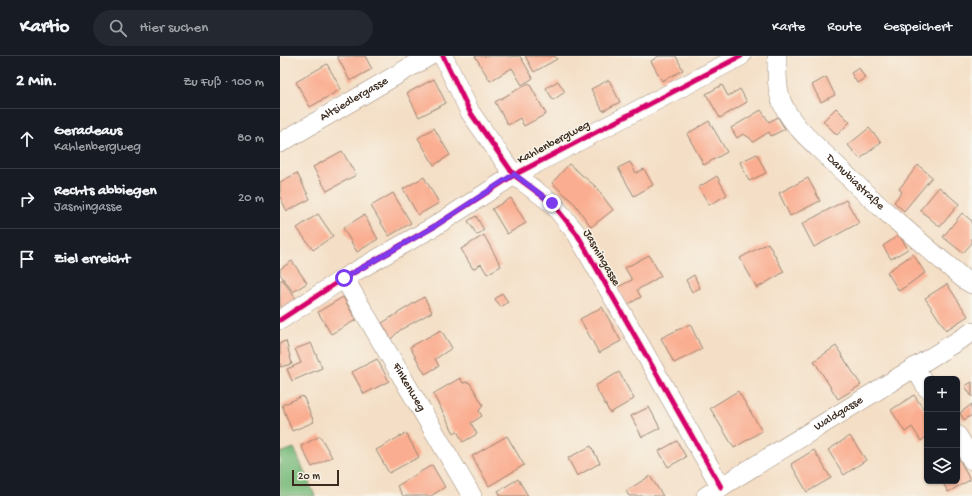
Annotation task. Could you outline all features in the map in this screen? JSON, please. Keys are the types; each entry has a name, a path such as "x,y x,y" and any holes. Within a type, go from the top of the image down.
{"street":[{"name":"Altsiedlergasse","path":"280,143 429,56"},
{"name":"Jasmingasse","path":"442,56 470,112 514,174 552,203 577,234 714,491"},
{"name":"Kahlenbergweg","path":"280,320 344,278 435,226 514,174 741,56"},
{"name":"Danubiastraße","path":"777,56 777,81 783,106 796,126 862,192 919,242 965,280 972,284"},
{"name":"Finkenweg","path":"344,278 472,496"},
{"name":"Waldgasse","path":"714,491 972,332"},
{"path":"915,368 924,383"},
{"path":"960,440 972,460"}],"green space":[{"path":"294,448 315,496 280,496 280,453"}],"building":[{"path":"337,56 365,56 372,69 350,81"},
{"path":"475,56 520,56 533,78 522,85 512,68 490,81"},
{"path":"525,56 555,56 557,59 534,72"},
{"path":"659,56 676,56 683,70 662,81 651,61"},
{"path":"327,64 341,89 310,107 296,82"},
{"path":"859,68 865,78 857,83 851,73"},
{"path":"826,77 835,95 821,102 812,85"},
{"path":"434,79 446,103 419,117 407,93"},
{"path":"609,80 620,102 603,111 591,89"},
{"path":"558,81 565,92 553,100 546,88"},
{"path":"529,83 546,114 524,126 520,118 508,125 495,102"},
{"path":"722,85 728,96 740,89 747,102 720,118 706,94"},
{"path":"836,108 850,122 837,135 823,121"},
{"path":"761,110 769,122 778,117 785,129 771,136 769,132 753,142 750,138 743,134 737,138 731,128"},
{"path":"709,121 727,152 704,165 687,134"},
{"path":"434,128 450,155 434,165 418,138"},
{"path":"869,128 881,142 860,159 848,145"},
{"path":"342,151 356,175 327,191 313,167"},
{"path":"757,154 766,173 749,181 740,162"},
{"path":"630,162 636,173 644,169 653,185 634,196 618,168"},
{"path":"569,164 595,186 613,210 591,227 575,204 552,183"},
{"path":"918,165 932,177 904,211 894,202 902,192 899,189"},
{"path":"297,173 310,199 287,211 280,197 280,182"},
{"path":"717,176 727,195 709,205 699,187"},
{"path":"424,177 439,203 418,215 403,189"},
{"path":"808,178 820,201 790,216 779,193"},
{"path":"939,187 959,204 940,227 920,210"},
{"path":"393,193 411,223 389,236 371,206"},
{"path":"511,198 526,223 507,234 492,209"},
{"path":"846,200 859,223 814,247 802,224"},
{"path":"962,213 972,221 972,243 963,253 943,237"},
{"path":"318,214 333,236 313,250 297,228"},
{"path":"364,215 378,239 357,252 343,228"},
{"path":"476,216 484,230 477,235 468,221"},
{"path":"484,235 501,266 487,274 481,264 473,269 461,249"},
{"path":"899,235 908,249 891,259 883,246"},
{"path":"768,243 784,272 757,288 740,258"},
{"path":"913,254 925,273 899,291 887,272"},
{"path":"649,255 661,276 637,290 641,297 627,305 618,287 632,280 625,268"},
{"path":"292,261 307,283 293,292 280,274 280,269"},
{"path":"694,275 700,288 692,292 686,280"},
{"path":"282,279 296,299 282,308 280,305 280,281"},
{"path":"947,284 968,316 946,330 925,298"},
{"path":"502,293 508,302 501,307 495,299"},
{"path":"343,297 356,320 331,334 318,312"},
{"path":"424,297 432,312 400,330 391,339 382,323"},
{"path":"602,307 621,341 599,353 580,319"},
{"path":"690,324 702,349 674,363 661,338"},
{"path":"441,330 452,348 435,359 439,366 425,374 410,347"},
{"path":"286,341 292,364 280,367 280,343"},
{"path":"311,343 322,368 292,381 287,369 301,363 295,349"},
{"path":"836,346 861,385 838,399 814,361"},
{"path":"377,359 389,381 364,394 352,372"},
{"path":"619,372 634,399 610,413 595,386"},
{"path":"460,378 463,383 470,383 483,405 479,411 482,416 471,423 477,434 463,442 457,431 454,433 433,394"},
{"path":"972,382 972,397 965,386"},
{"path":"738,391 762,431 734,448 710,408"},
{"path":"914,395 924,410 924,438 921,441 912,427 905,432 891,410"},
{"path":"303,396 314,422 292,431 282,405"},
{"path":"972,404 972,415 964,420 960,413"},
{"path":"649,407 660,428 642,437 631,416"},
{"path":"406,433 419,457 389,473 376,450"},
{"path":"320,436 332,457 312,467 301,446"},
{"path":"507,436 524,465 489,486 472,456"},
{"path":"850,436 866,460 844,475 828,450"},
{"path":"677,441 686,457 668,467 659,451"},
{"path":"591,446 600,463 577,476 568,458"},
{"path":"814,450 831,478 807,492 791,464"},
{"path":"960,461 970,480 948,492 944,484 960,484"},
{"path":"432,465 445,487 431,496 403,496 397,486"},
{"path":"650,476 663,496 629,496 626,491"},
{"path":"518,479 528,496 501,496 498,491"}],"cycle path":[{"path":"443,56 470,112 514,175 552,203 577,234 721,487"},
{"path":"280,320 344,278 435,226 514,175 741,56"}],"route":[{"path":"344,278 435,226 514,174 552,203"}]}
